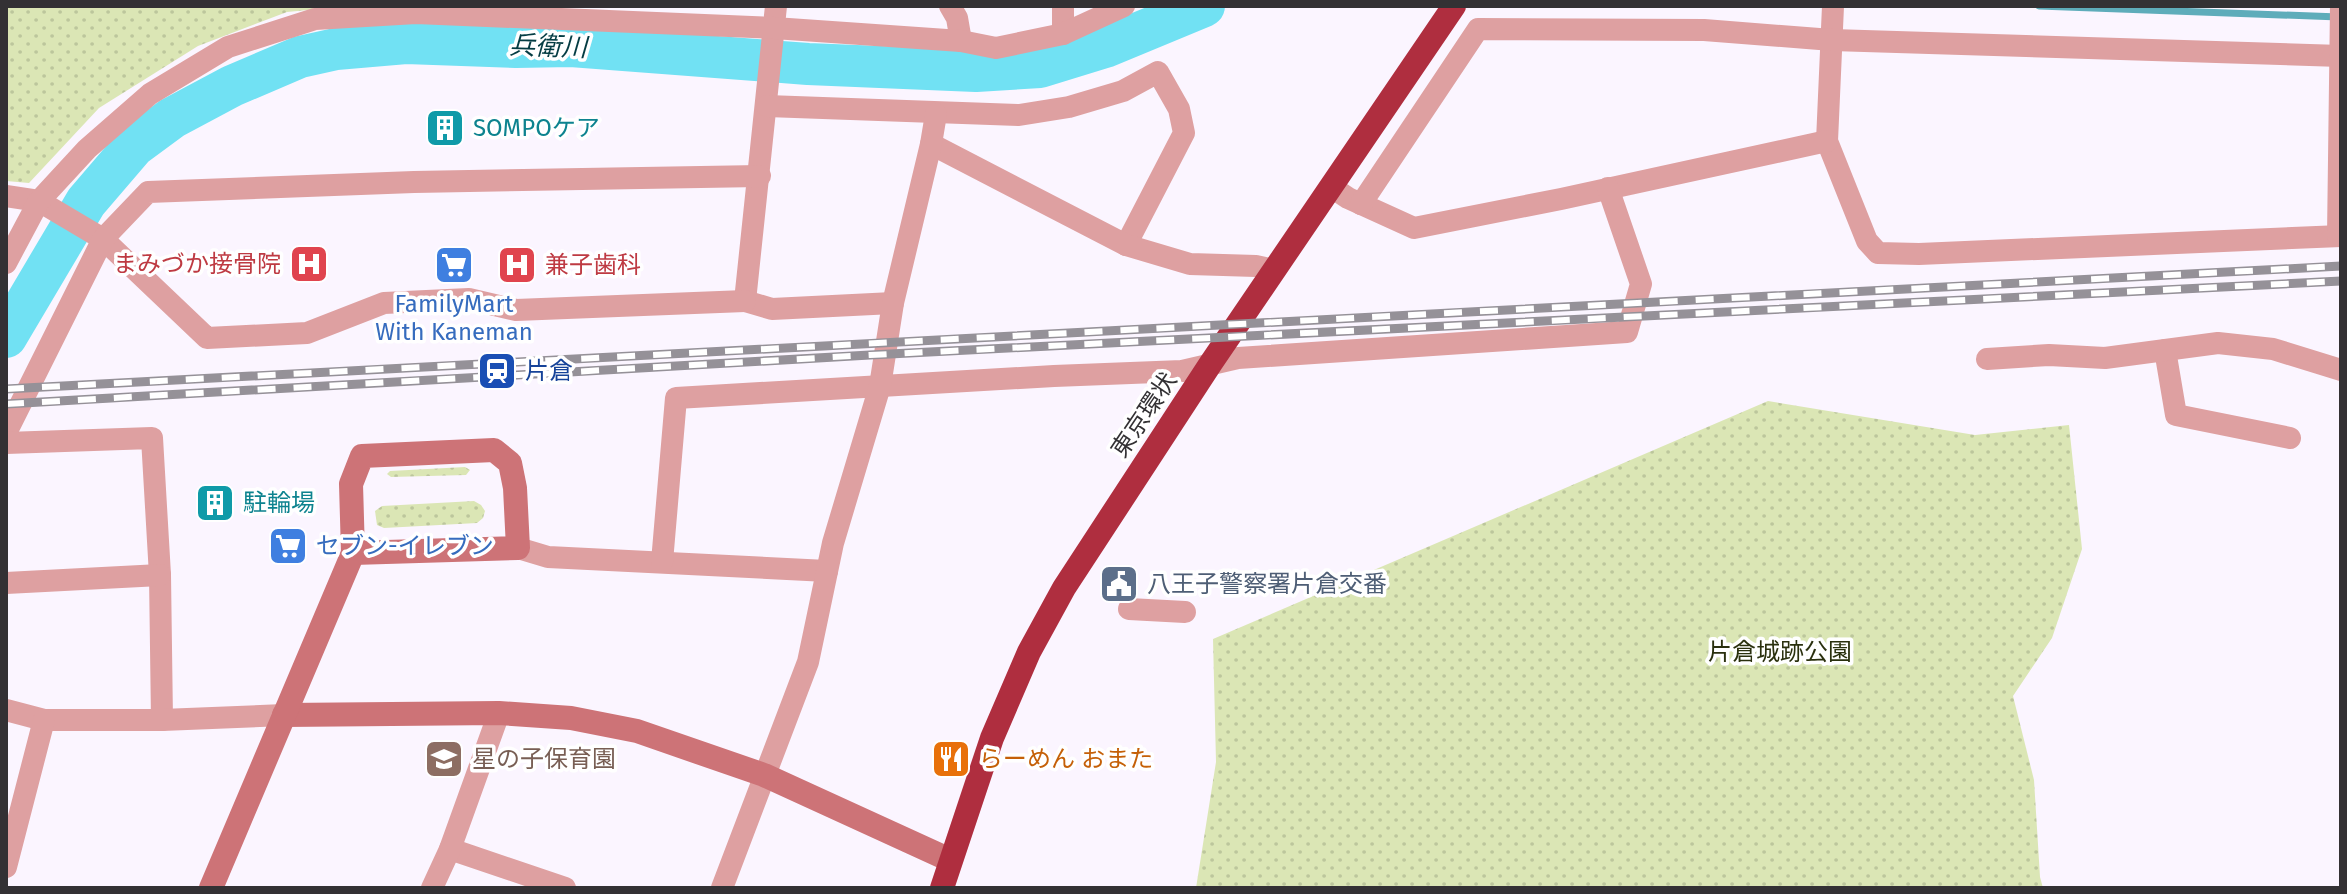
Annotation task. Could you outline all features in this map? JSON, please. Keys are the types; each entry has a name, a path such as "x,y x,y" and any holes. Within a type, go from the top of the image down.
{"highway":[{"name":"東京環状","path":"942,888 992,738 1029,652 1064,588 1211,363 1453,8"}],"street":[{"path":"950,6 957,18 961,41"},
{"path":"1063,6 1063,34"},
{"path":"6,263 39,201 87,149 150,94 228,47 315,19 416,13 622,15 961,41 996,48 1063,34 1124,6"},
{"path":"1832,11 1827,141 1867,241 1878,253 1919,254 2340,236 2341,6"},
{"path":"745,301 774,27"},
{"path":"1361,204 1478,29 1704,30 1832,40 2340,56"},
{"path":"768,100 936,114 1019,115 1069,107 1123,91 1158,72 1179,109 1184,133 1126,245"},
{"path":"722,888 808,662 827,571 880,386 893,303 936,114"},
{"path":"1333,188 1414,228 1827,141"},
{"path":"931,144 1126,245 1190,264 1256,266 1275,270"},
{"path":"6,433 103,239 148,192 414,182 760,176"},
{"path":"662,562 676,398 1182,371 1238,358 1627,332 1641,284 1608,188"},
{"path":"6,196 39,201 103,239 207,338 307,333 384,303 469,299 516,310 745,301 772,309 893,303"},
{"path":"1987,359 2049,355 2105,358 2218,343 2273,349 2341,370"},
{"path":"2165,350 2176,415 2290,438"},
{"path":"6,443 152,438 160,575 162,720"},
{"path":"211,888 353,553 351,484 362,456 494,450 510,463 515,488 518,548"},
{"path":"353,553 518,548 548,557 827,571"},
{"path":"6,583 160,575"},
{"path":"1129,609 1185,612"},
{"path":"6,710 44,720 499,713 571,718 637,731 764,775 950,860"},
{"path":"432,888 450,849 499,713"},
{"path":"6,867 44,720"},
{"path":"450,849 565,888"}],"green space":[{"path":"6,6 350,6 287,12 198,46 99,108 29,183 6,181"},
{"name":"片倉城跡公園","path":"1768,401 1975,435 2069,425 2082,549 2052,638 2013,696 2034,780 2043,888 1196,888 1216,762 1213,639"},
{"path":"465,467 470,470 466,475 391,477 387,474 390,471"},
{"path":"474,501 485,511 477,523 384,528 377,525 375,511 382,506"}],"waterway":[{"name":"兵衛川","path":"6,337 86,202 134,146 172,118 232,86 300,57 336,49 406,43 571,46 808,64 976,71 1040,67 1105,47 1204,6"},
{"name":"兵衛川","path":"2039,6 2339,17"}],"railway":[{"path":"6,389 2341,266"},
{"path":"6,404 870,355 2341,281"}],"place":[{"name":"SOMPOケア","path":"445,128"},
{"name":"まみづか接骨院","path":"309,264"},
{"name":"FamilyMart With Kaneman","path":"454,265"},
{"name":"兼子歯科","path":"517,265"},
{"name":"片倉","path":"497,371"},
{"name":"駐輪場","path":"215,503"},
{"name":"セブン-イレブン","path":"288,546"},
{"name":"八王子警察署片倉交番","path":"1119,584"},
{"name":"星の子保育園","path":"444,759"},
{"name":"らーめん おまた","path":"951,759"}]}
